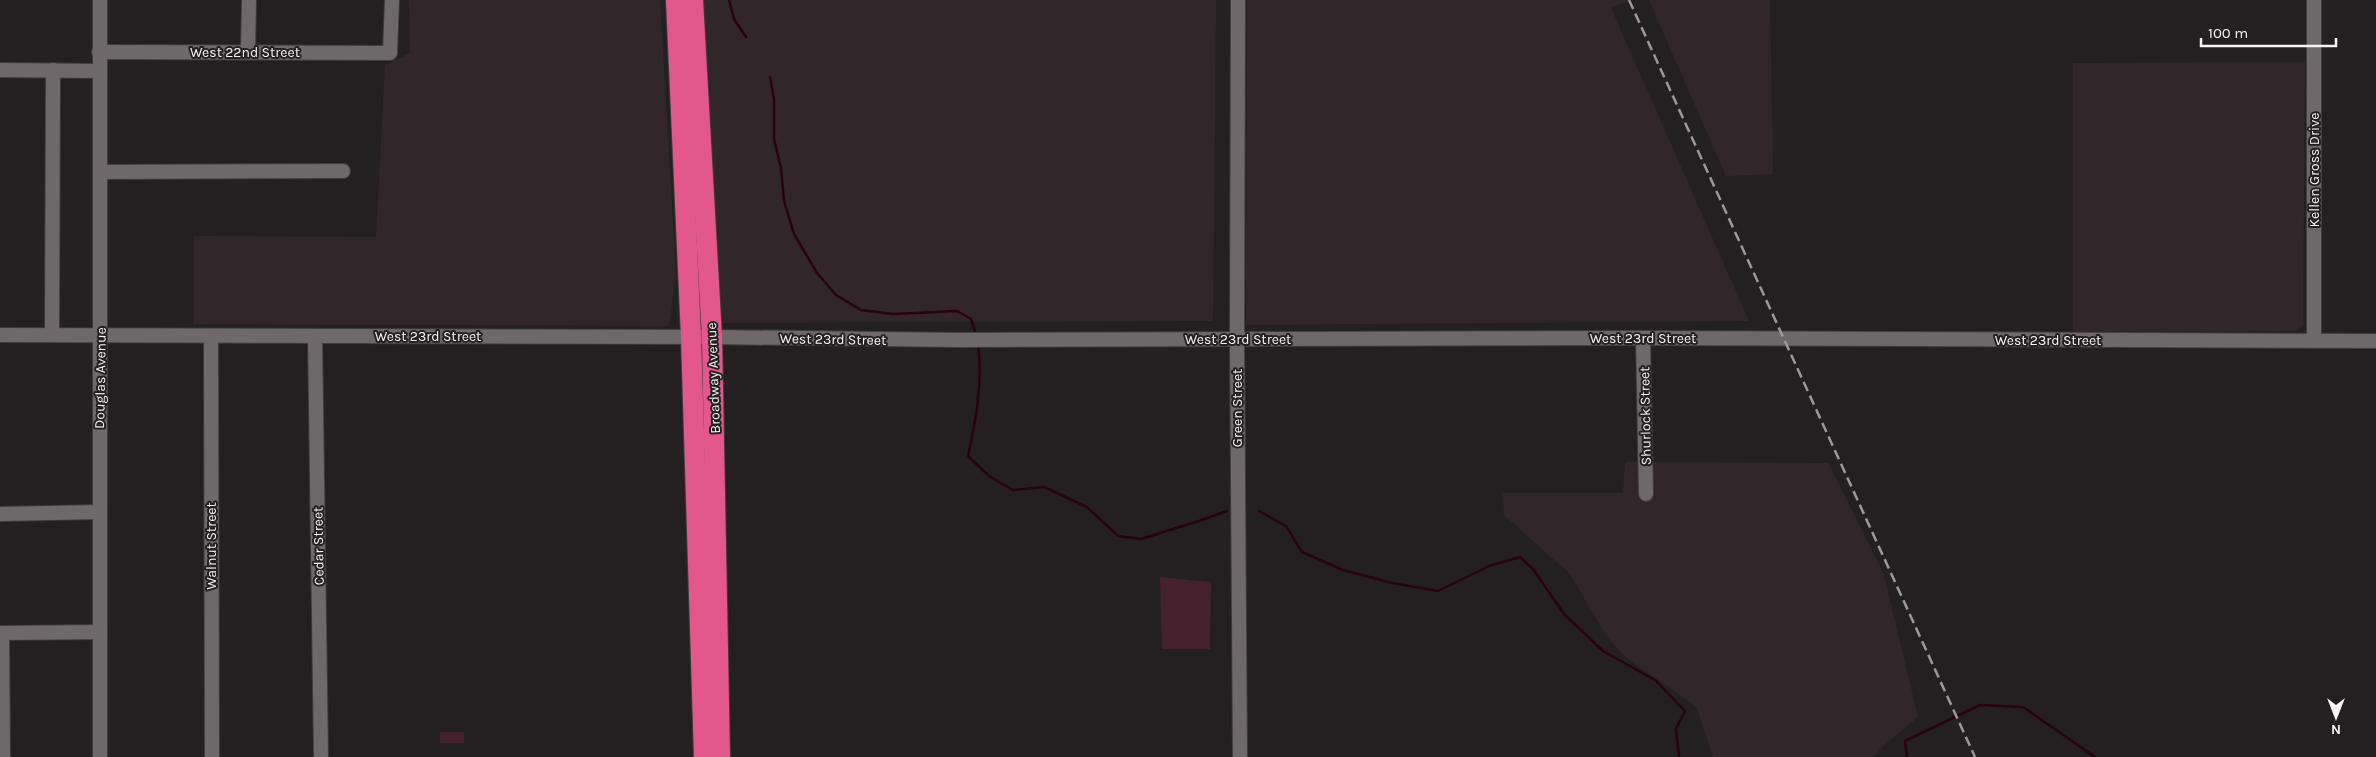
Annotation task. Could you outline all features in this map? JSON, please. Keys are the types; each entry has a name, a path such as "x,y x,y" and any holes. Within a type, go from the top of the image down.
{"highway":[{"name":"Broadway Avenue","path":"676,0 691,337 704,757"},
{"name":"Broadway Avenue","path":"693,0 712,337 720,757"}],"street":[{"name":"Douglas Avenue","path":"100,0 101,335 98,512 100,757"},
{"path":"248,52 249,0"},
{"name":"West 22nd Street","path":"99,52 390,53 392,0"},
{"name":"Green Street","path":"1238,0 1237,339 1240,757"},
{"name":"Kellen Gross Drive","path":"2314,0 2314,340"},
{"path":"0,70 99,71"},
{"path":"52,335 53,70"},
{"path":"100,172 344,171"},
{"name":"West 23rd Street","path":"0,335 712,337 960,340 1643,338 2376,341"},
{"name":"Walnut Street","path":"211,336 212,757"},
{"name":"Cedar Street","path":"315,336 321,757"},
{"name":"Shurlock Street","path":"1643,338 1646,494"},
{"path":"0,514 98,512"},
{"path":"3,757 1,632 99,632"}],"shaded area":[{"path":"409,0 660,0 676,273 669,326 194,324 194,236 376,237 385,65 410,53"},
{"path":"703,0 1216,0 1213,321 720,323"},
{"path":"1247,0 1631,0 1611,8 1749,321 1246,325"},
{"path":"1649,0 1770,0 1773,174 1726,176"},
{"path":"2305,62 2303,325 2298,330 2290,331 2073,332 2073,63"},
{"path":"1625,462 1828,463 1884,575 1918,717 1883,746 1874,757 1713,757 1696,706 1625,657 1605,634 1570,574 1504,515 1503,493 1623,493"},
{"path":"1160,577 1211,582 1210,649 1162,649"},
{"path":"440,732 464,732 464,743 440,743"}],"waterway":[{"path":"729,0 734,19 746,37"},
{"path":"770,77 774,99 774,139 781,168 784,201 794,234 817,273 836,295 861,310 893,314 957,311 971,319 976,334"},
{"path":"978,344 979,386 968,456 989,476 1013,490 1044,487 1087,507 1118,536 1141,539 1227,511"},
{"path":"1259,511 1286,526 1302,552 1343,570 1392,583 1438,591 1489,566 1520,557 1533,569 1564,614 1603,651 1655,680 1685,711 1676,729 1679,757"},
{"path":"1907,757 1905,741 1980,705 2023,707 2095,757"}],"railway":[{"path":"1629,0 1975,757"}]}
